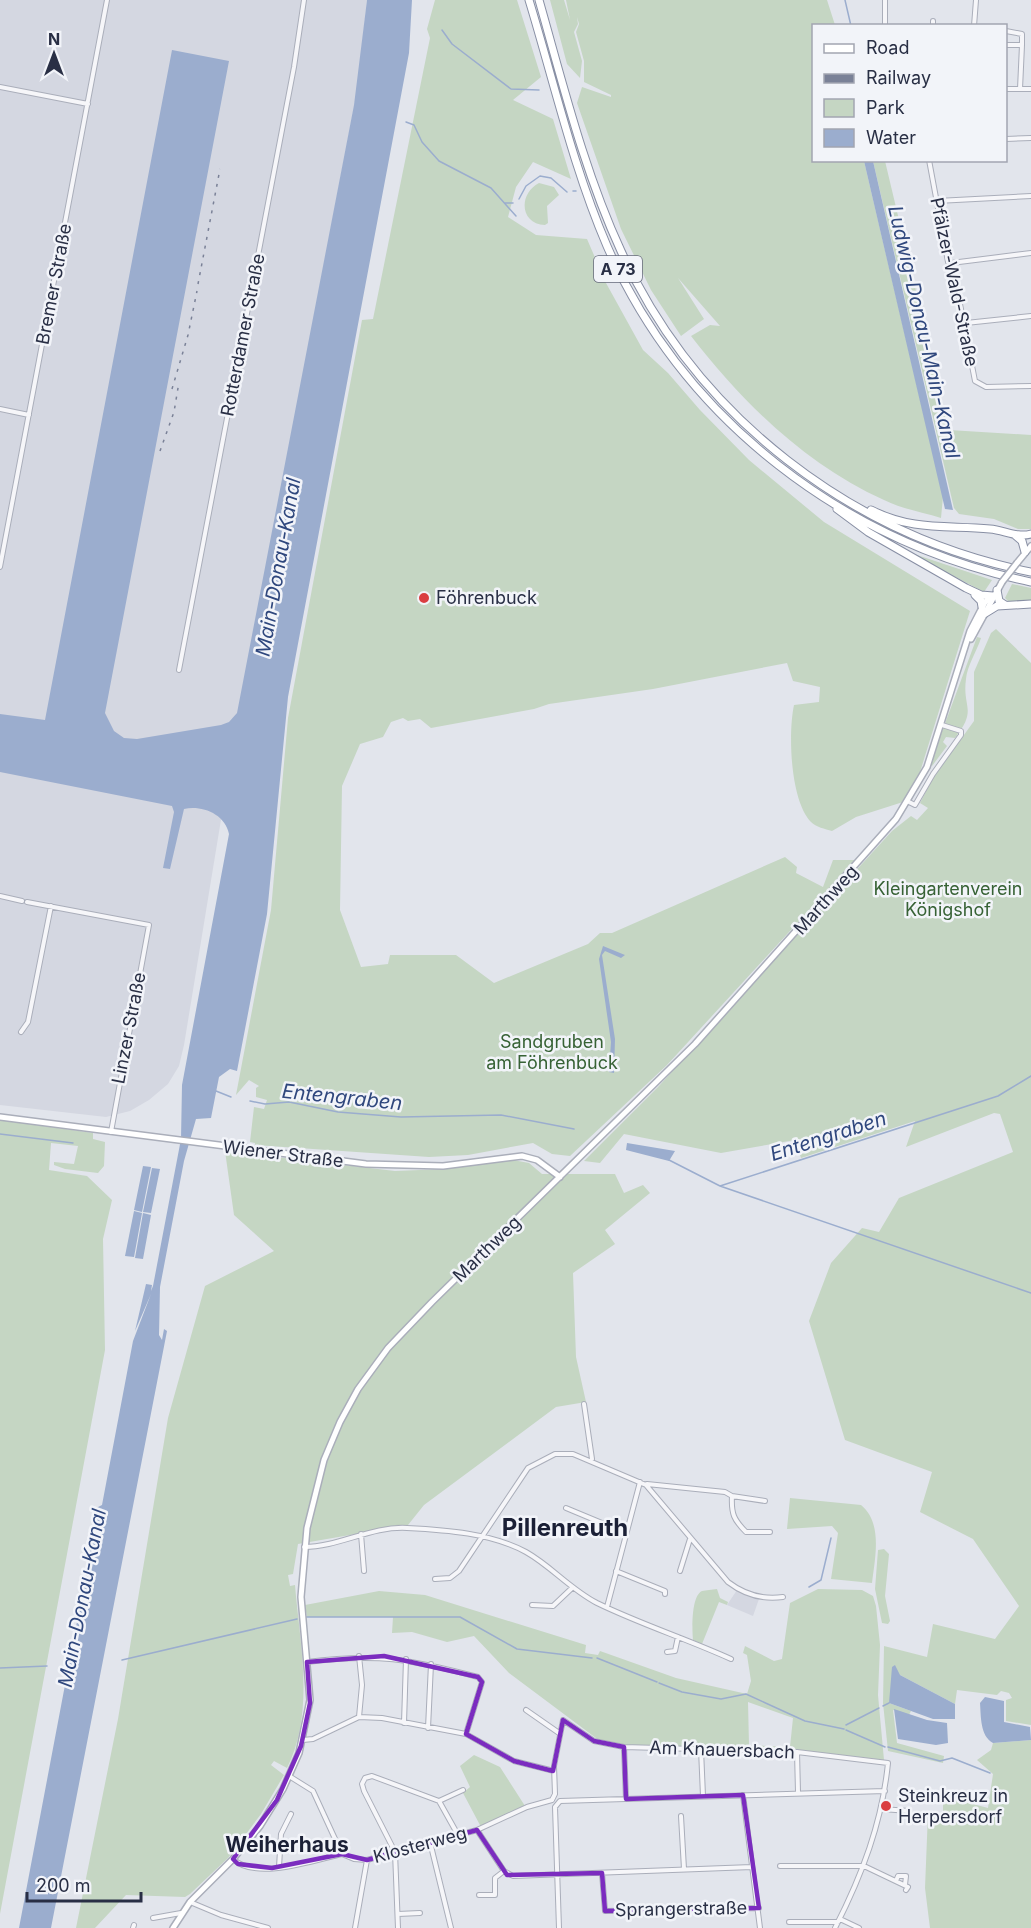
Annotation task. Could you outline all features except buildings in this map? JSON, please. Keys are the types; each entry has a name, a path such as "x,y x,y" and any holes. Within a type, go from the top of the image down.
{"highway":[{"name":"A 73","path":"529,0 593,208 616,266 640,310 682,371 722,416 769,459 831,502 880,530 920,548 983,570 1031,582"},
{"name":"A 73","path":"539,0 601,203 625,260 654,313 695,370 738,418 793,465 849,503 929,542 1031,572"},
{"path":"831,502 843,516 862,528 966,588 981,595 995,593 999,601 1007,605"},
{"name":"A 73","path":"849,503 915,525 942,529 992,529 1012,534 1031,534"},
{"path":"1012,534 1029,547"},
{"path":"966,588 980,600 981,613 995,607 1031,604"}],"main road":[{"name":"Marthweg","path":"173,1928 190,1902 233,1859 266,1818 290,1776 303,1740 310,1703 301,1597 304,1547 310,1508 322,1465 340,1422 366,1377 432,1302 713,1025 869,852 909,802 927,767 976,623 1002,582 1029,547"},
{"name":"Wiener Straße","path":"0,1117 397,1167 453,1165 522,1156 537,1160 560,1177"}],"street":[{"name":"Bremer Straße","path":"0,567 107,0"},
{"name":"Rotterdamer Straße","path":"179,670 294,67 304,0"},
{"path":"885,0 885,24"},
{"path":"974,24 976,0"},
{"path":"1007,31 1022,34 1020,89"},
{"path":"1007,45 1022,45"},
{"path":"0,87 88,104"},
{"path":"1007,89 1031,89"},
{"path":"1007,139 1031,138"},
{"name":"Pfälzer-Wald-Straße","path":"929,162 948,262 951,264 966,323 976,384 986,387 1031,386"},
{"path":"937,201 1031,196"},
{"path":"951,264 1031,253"},
{"path":"966,323 1031,316"},
{"path":"0,410 29,415"},
{"path":"909,802 915,805 933,774 961,735 961,731 942,724"},
{"path":"0,896 51,906 28,1022 21,1032"},
{"name":"Linzer Straße","path":"51,906 149,925 111,1132"},
{"path":"584,1404 592,1460"},
{"path":"435,1579 446,1579 456,1575 528,1467 555,1454 573,1454 592,1460 646,1485 725,1492 732,1496 765,1501"},
{"path":"607,1607 640,1482"},
{"path":"646,1485 690,1539 737,1589 760,1598 783,1597"},
{"path":"732,1496 731,1511 735,1521 746,1532 770,1532"},
{"path":"566,1508 626,1533"},
{"path":"304,1547 330,1544 361,1534 405,1528 495,1539 527,1553 572,1588 607,1607 731,1659"},
{"path":"361,1534 364,1571"},
{"path":"680,1570 690,1539"},
{"path":"616,1571 665,1591 665,1594"},
{"path":"532,1605 553,1606 572,1588"},
{"path":"668,1652 675,1651 678,1637"},
{"path":"307,1662 359,1656 406,1659 478,1677 482,1682 466,1734"},
{"path":"358,1717 362,1685 359,1656"},
{"path":"404,1723 406,1659"},
{"path":"428,1728 431,1664"},
{"path":"303,1740 313,1739 358,1717 382,1718 466,1734 514,1761 554,1771 559,1733 525,1710"},
{"name":"Am Knauersbach","path":"559,1733 563,1720 594,1741 624,1747 797,1752 888,1763 885,1791"},
{"path":"624,1747 626,1799"},
{"path":"701,1749 702,1796"},
{"path":"797,1752 798,1792"},
{"name":"Klosterweg","path":"342,1854 367,1860 477,1830 527,1807 554,1799 554,1771"},
{"path":"233,1859 250,1868 279,1867 342,1854 313,1791 290,1776"},
{"path":"398,1928 395,1852 362,1784 365,1778 372,1776 415,1794 439,1801 463,1790"},
{"path":"560,1928 557,1804 798,1792 885,1791 882,1809 864,1866 835,1928"},
{"path":"743,1795 760,1928"},
{"path":"439,1801 458,1835"},
{"path":"882,1809 909,1811"},
{"path":"279,1867 281,1834 291,1814"},
{"path":"681,1816 684,1869"},
{"path":"477,1830 504,1871 513,1876 753,1867"},
{"path":"430,1842 451,1928"},
{"path":"355,1928 367,1860"},
{"path":"780,1866 864,1866 906,1888 906,1876 898,1876 896,1881"},
{"path":"479,1895 495,1895 495,1878 504,1871"},
{"name":"Sprangerstraße","path":"602,1873 605,1911 759,1908"},
{"path":"190,1902 221,1915 268,1928"},
{"path":"153,1918 181,1913"},
{"path":"398,1914 420,1914"},
{"path":"789,1922 839,1921 859,1928"}],"highlighted area":[{"path":"384,1656 478,1677 482,1682 466,1734 514,1761 553,1771 563,1720 594,1741 624,1747 626,1799 743,1795 759,1908 605,1911 602,1873 507,1875 477,1830 367,1860 342,1854 272,1868 238,1864 233,1859 277,1800 301,1746 310,1703 307,1662"}],"shaded area":[{"path":"0,0 367,0 357,91 240,704 184,1045 179,1066 168,1084 149,1100 130,1111 106,1117 0,1105"},
{"path":"737,1590 759,1599 753,1616 727,1605"}],"green space":[{"name":"Sandgruben am Föhrenbuck","path":"435,0 517,0 541,77 513,100 553,119 571,179 533,162 516,187 508,217 536,235 587,239 606,283 643,350 668,373 749,460 824,522 970,611 920,772 903,802 856,817 832,831 813,824 804,812 792,766 791,732 794,705 819,702 820,687 793,681 787,663 653,689 549,704 534,709 431,728 420,719 408,721 403,718 391,722 383,737 360,744 342,786 340,910 361,967 388,964 390,955 456,955 494,983 588,944 600,933 612,933 785,857 797,867 796,873 823,887 833,860 855,860 667,1065 570,1156 552,1154 533,1143 468,1155 429,1157 255,1145 250,1142 254,1107 264,1109 267,1100 256,1097 256,1088 259,1086 249,1080 236,1095 271,910 288,718 362,320 373,319 430,38 427,29"},
{"path":"550,0 564,0 570,20 566,0 827,0 835,24 812,24 812,162 864,162 943,497 941,518 898,506 855,486 828,469 778,430 732,385 691,336 710,325 720,326 678,278 704,319 681,336 651,290 621,229 577,103 582,87 611,97 611,95 584,82 584,61 576,32 579,24 577,17 578,24 574,32 582,61 580,78 567,64"},
{"path":"873,162 885,162 949,430 1031,435 1031,529 1018,529 994,519 959,514 954,508"},
{"path":"539,183 554,187 559,195 547,206 548,223 545,225 531,220 525,208 528,194"},
{"path":"908,552 992,580 984,592"},
{"path":"1012,584 1031,588 1031,601 1009,602 1005,598"},
{"name":"Kleingartenverein Königshof","path":"996,629 1031,663 1031,1725 1006,1721 1006,1700 1012,1698 1009,1693 1001,1691 997,1695 957,1690 955,1704 900,1675 889,1703 911,1711 909,1715 893,1710 897,1743 944,1756 943,1763 888,1751 883,1703 884,1646 927,1657 933,1624 995,1639 1019,1606 973,1539 920,1512 932,1472 845,1440 809,1321 831,1263 862,1228 879,1232 899,1198 1013,1152 1000,1114 994,1113 906,1147 915,1121 801,1158 795,1140 721,1153 624,1134 600,1163 584,1161 658,1087 892,831 911,816 917,820 928,808 920,803 933,778 974,721 974,672 991,633"},
{"path":"977,637 981,638 966,679 968,714 966,721 955,738 946,737 943,742 947,746 932,766 930,764"},
{"path":"0,1120 93,1133 93,1139 105,1142 104,1166 98,1173 65,1169 54,1165 54,1162 74,1164 78,1146 51,1143 49,1170 87,1176 112,1200 103,1239 105,1350 0,1914"},
{"path":"225,1151 395,1171 445,1169 513,1160 529,1163 542,1174 615,1174 624,1193 643,1185 650,1193 605,1230 615,1244 573,1273 576,1357 586,1402 556,1407 424,1505 408,1525 298,1544 293,1574 288,1575 290,1586 295,1585 302,1655 303,1702 296,1747 287,1768 274,1761 271,1765 284,1775 261,1814 228,1858 190,1894 185,1897 126,1895 95,1928 76,1928 118,1719 168,1418 205,1286 274,1251 234,1215"},
{"path":"790,1498 861,1505 868,1512 876,1541 872,1583 831,1579 838,1533 832,1526 787,1529"},
{"path":"884,1549 889,1554 885,1596 890,1621 888,1624 882,1623 875,1589 878,1550"},
{"path":"717,1589 720,1598 728,1602 727,1605 719,1602 702,1644 693,1640 693,1614 696,1599 702,1591"},
{"path":"818,1589 862,1590 873,1596 880,1645 878,1695 884,1760 799,1750 604,1744 509,1673 474,1636 447,1642 412,1632 392,1633 393,1617 307,1617 305,1605 379,1591 425,1595 586,1645 585,1653 598,1655 600,1651 676,1678 747,1694 751,1681 747,1655 743,1653 745,1646 774,1661 782,1659 790,1603","holes":["748,1702 793,1718 790,1747 749,1745"]},
{"path":"1031,1740 1031,1928 930,1928 925,1888 928,1813 943,1816 943,1796 988,1808 993,1774 977,1760 991,1750 993,1743"},
{"path":"474,1755 500,1767 525,1806 481,1827 463,1793 470,1787 460,1766"}],"water":[{"name":"Main-Donau-Kanal","path":"367,0 412,0 409,53 288,697 267,914 237,1071 230,1069 219,1077 211,1118 196,1119 184,1161 160,1287 159,1335 162,1340 164,1329 167,1331 51,1928 19,1928 93,1537 96,1508 102,1505 133,1341 151,1294 135,1331 146,1284 152,1285 151,1291 153,1286 181,1139 182,1085 229,834 223,821 212,812 198,808 184,809 170,869 163,868 174,812 172,806 0,772 0,714 45,720 172,50 229,61 105,713 114,731 124,738 137,739 221,725 229,722 237,713 354,105"},
{"path":"864,162 873,162 953,510 945,509"},
{"path":"603,946 625,955 621,958 605,951 602,955 615,1039 614,1073 609,1072 611,1042 599,959"},
{"path":"627,1143 675,1151 669,1161 626,1150"},
{"path":"143,1166 151,1167 142,1212 134,1210"},
{"path":"152,1168 160,1169 151,1213 143,1212"},
{"path":"134,1211 142,1213 134,1257 125,1256"},
{"path":"143,1213 151,1215 143,1259 135,1258"},
{"path":"895,1665 900,1675 955,1704 955,1719 933,1719 889,1703 892,1667"},
{"path":"985,1697 1004,1701 1004,1722 1030,1727 1031,1740 993,1743 989,1740 983,1731 981,1720 980,1703"},
{"path":"894,1709 927,1720 947,1723 948,1743 936,1745 898,1739"}],"waterway":[{"path":"845,0 851,24"},
{"path":"442,30 452,44 511,89 539,90"},
{"path":"406,122 414,125 422,142 439,161 491,188 516,216"},
{"path":"519,199 526,186 540,176 551,178 567,192"},
{"path":"505,203 513,203"},
{"name":"Entengraben","path":"669,1160 720,1186 998,1096 1031,1076"},
{"name":"Entengraben","path":"216,1091 231,1097"},
{"name":"Entengraben","path":"250,1101 265,1104 289,1102 338,1112 401,1117 501,1115 574,1129"},
{"name":"Entengraben","path":"0,1134 73,1143"},
{"path":"720,1186 1031,1293"},
{"path":"809,1587 821,1580 831,1538"},
{"path":"305,1617 460,1617 517,1649 592,1658"},
{"path":"122,1660 297,1619"},
{"path":"597,1658 657,1682"},
{"name":"Main-Donau-Kanal","path":"0,1668 47,1666"},
{"path":"659,1683 682,1692 721,1699 746,1694 805,1721 844,1729"},
{"path":"883,1706 889,1703"},
{"path":"846,1725 879,1708"},
{"path":"846,1730 885,1747"},
{"path":"888,1747 940,1761 952,1758 990,1773"}],"railway":[{"path":"198,284 220,169"},
{"path":"172,389 188,335 197,291"},
{"path":"160,451 174,412 179,382"}],"place":[{"name":"Föhrenbuck","path":"424,598"},
{"name":"Steinkreuz in Herpersdorf","path":"886,1806"}],"district":[{"name":"Pillenreuth","path":"565,1528"},
{"name":"Weiherhaus","path":"287,1845"}],"water label":[{"name":"Ludwig-Donau-Main-Kanal","path":"924,332"}]}
